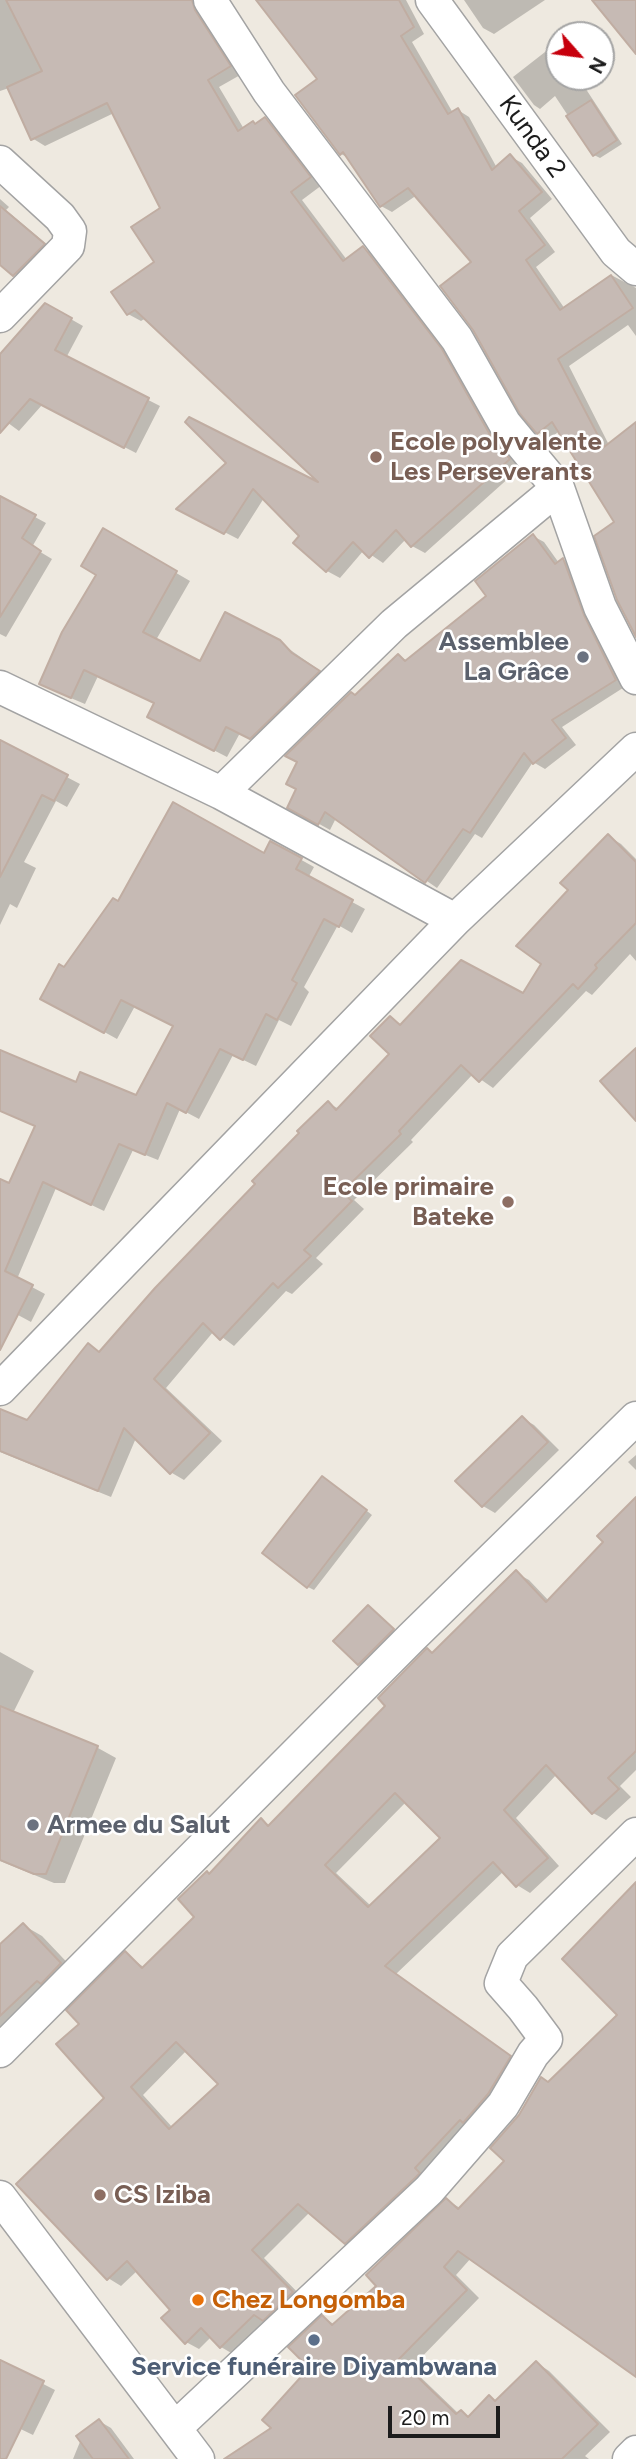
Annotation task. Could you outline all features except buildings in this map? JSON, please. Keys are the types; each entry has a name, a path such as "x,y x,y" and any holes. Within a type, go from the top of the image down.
{"street":[{"path":"209,0 269,92 457,339 505,424 558,488 600,607 636,678"},
{"name":"Kunda 2","path":"432,0 616,252 636,269"},
{"path":"0,162 60,217 70,231 68,246 0,316"},
{"path":"221,793 394,624 558,488"},
{"path":"0,687 221,793 455,920"},
{"path":"0,1389 455,920 636,749"},
{"path":"0,2051 411,1638 636,1418"},
{"path":"175,2428 429,2190 503,2105 533,2054 546,2039 501,1983 512,1956 636,1834"},
{"path":"0,2197 198,2459"},
{"path":"629,2459 636,2452"}],"place":[{"name":"Ecole polyvalente Les Perseverants","path":"376,457"},
{"name":"Assemblee La Grâce","path":"583,657"},
{"name":"Ecole primaire Bateke","path":"508,1202"},
{"name":"Armee du Salut","path":"33,1825"},
{"name":"CS Iziba","path":"100,2195"},
{"name":"Chez Longomba","path":"198,2300"},
{"name":"Service funéraire Diyambwana","path":"314,2340"}]}
